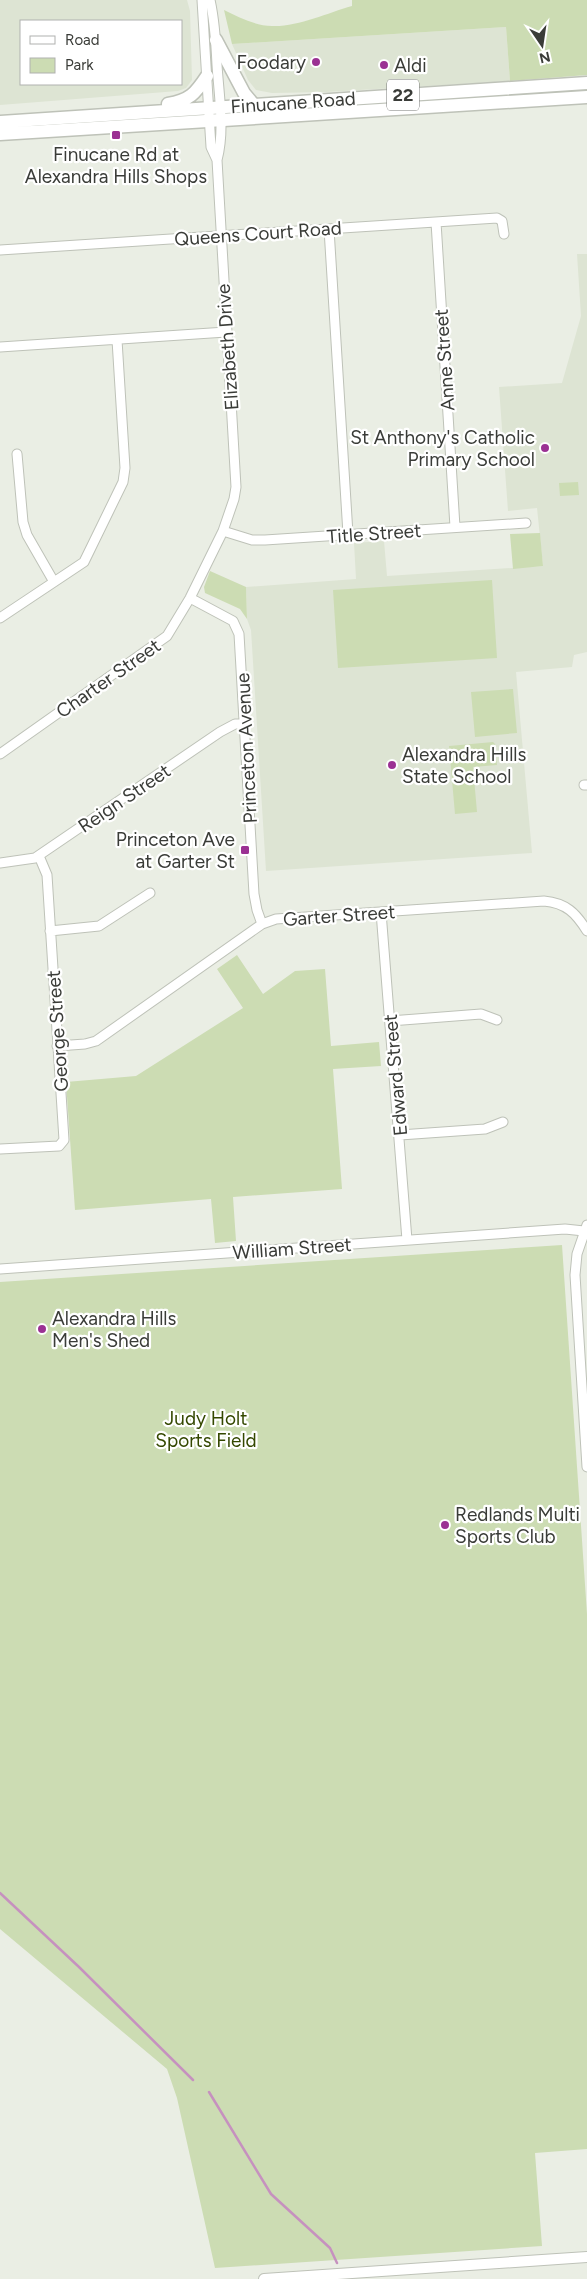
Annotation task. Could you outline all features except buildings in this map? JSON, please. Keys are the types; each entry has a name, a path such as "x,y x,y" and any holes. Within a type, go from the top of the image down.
{"highway":[{"path":"216,40 244,93 254,105"},
{"path":"147,112 159,105 181,102 190,97 207,76"},
{"name":"Finucane Road","path":"0,122 587,83"},
{"name":"Finucane Road","path":"0,134 587,98"}],"main road":[{"path":"264,2279 587,2257"}],"street":[{"path":"202,0 207,76 214,108"},
{"path":"210,0 216,40 214,108"},
{"name":"Elizabeth Drive","path":"214,108 220,146 217,160 220,236 236,487 223,531"},
{"name":"Queens Court Road","path":"0,250 497,218 502,222 504,234"},
{"name":"Anne Street","path":"436,222 455,527"},
{"path":"329,229 348,534"},
{"path":"0,347 226,332"},
{"path":"0,618 87,558 125,476 117,340"},
{"path":"17,454 23,522 27,534 54,582"},
{"name":"Title Street","path":"223,531 252,540 526,523"},
{"name":"Charter Street","path":"0,754 159,642 175,625 223,531"},
{"name":"Princeton Avenue","path":"190,598 223,614 237,626 254,894 262,924"},
{"name":"Reign Street","path":"0,863 28,861 39,856 220,732 235,724 244,724"},
{"name":"George Street","path":"0,1150 59,1146 64,1140 46,870 39,856"},
{"path":"50,931 99,926 150,893"},
{"name":"Garter Street","path":"57,1046 85,1044 96,1041 262,924 276,919 544,901 561,904 572,910 587,931"},
{"name":"Edward Street","path":"381,912 407,1240"},
{"path":"390,1021 481,1014 497,1020"},
{"path":"400,1135 484,1129 503,1122"},
{"path":"586,1228 577,1254 575,1275 576,1314 584,1377 587,1467"},
{"name":"William Street","path":"0,1269 586,1228"}],"shaded area":[{"path":"0,0 187,0 190,11 192,80 186,88 178,91 0,105"},
{"path":"506,27 510,81 326,92 272,93 256,90 248,80 232,44"},
{"name":"Alexandra Hills State School","path":"577,254 587,254 587,652 574,655 572,667 516,672 532,853 266,871 251,630 247,619 246,587 356,579 354,543 384,541 387,576 543,566 537,508 508,511 499,387 562,383 581,316"}],"green space":[{"path":"352,0 587,0 587,75 510,81 506,27 232,44 224,10 247,21 282,26 302,22 352,6"},
{"path":"578,482 579,495 560,496 559,483"},
{"path":"540,533 543,566 513,569 510,534"},
{"path":"210,571 246,587 247,619 240,609 205,593 204,587"},
{"path":"492,580 497,658 338,668 333,590"},
{"path":"513,689 517,733 475,737 471,692"},
{"path":"493,742 495,744 497,765 473,767 477,812 455,814 449,746"},
{"path":"237,955 263,994 295,971 325,969 331,1046 379,1042 381,1066 333,1069 342,1189 233,1197 236,1241 215,1243 211,1199 75,1210 66,1082 136,1076 243,1008 217,969"},
{"name":"Judy Holt Sports Field","path":"562,1245 587,1614 587,2149 535,2153 542,2246 215,2268 177,2098 167,2069 0,1929 0,1282"}],"waterway":[{"path":"0,1893 79,1967 193,2080"},
{"path":"209,2092 271,2194 330,2248 337,2263"}],"place":[{"name":"Foodary","path":"316,62"},
{"name":"Aldi","path":"384,65"},
{"name":"Finucane Rd at Alexandra Hills Shops","path":"116,135"},
{"name":"St Anthony's Catholic Primary School","path":"545,448"},
{"name":"Alexandra Hills State School","path":"392,765"},
{"name":"Princeton Ave at Garter St","path":"245,850"},
{"name":"Alexandra Hills Men's Shed","path":"42,1329"},
{"name":"Redlands Multi Sports Club","path":"445,1525"}]}
